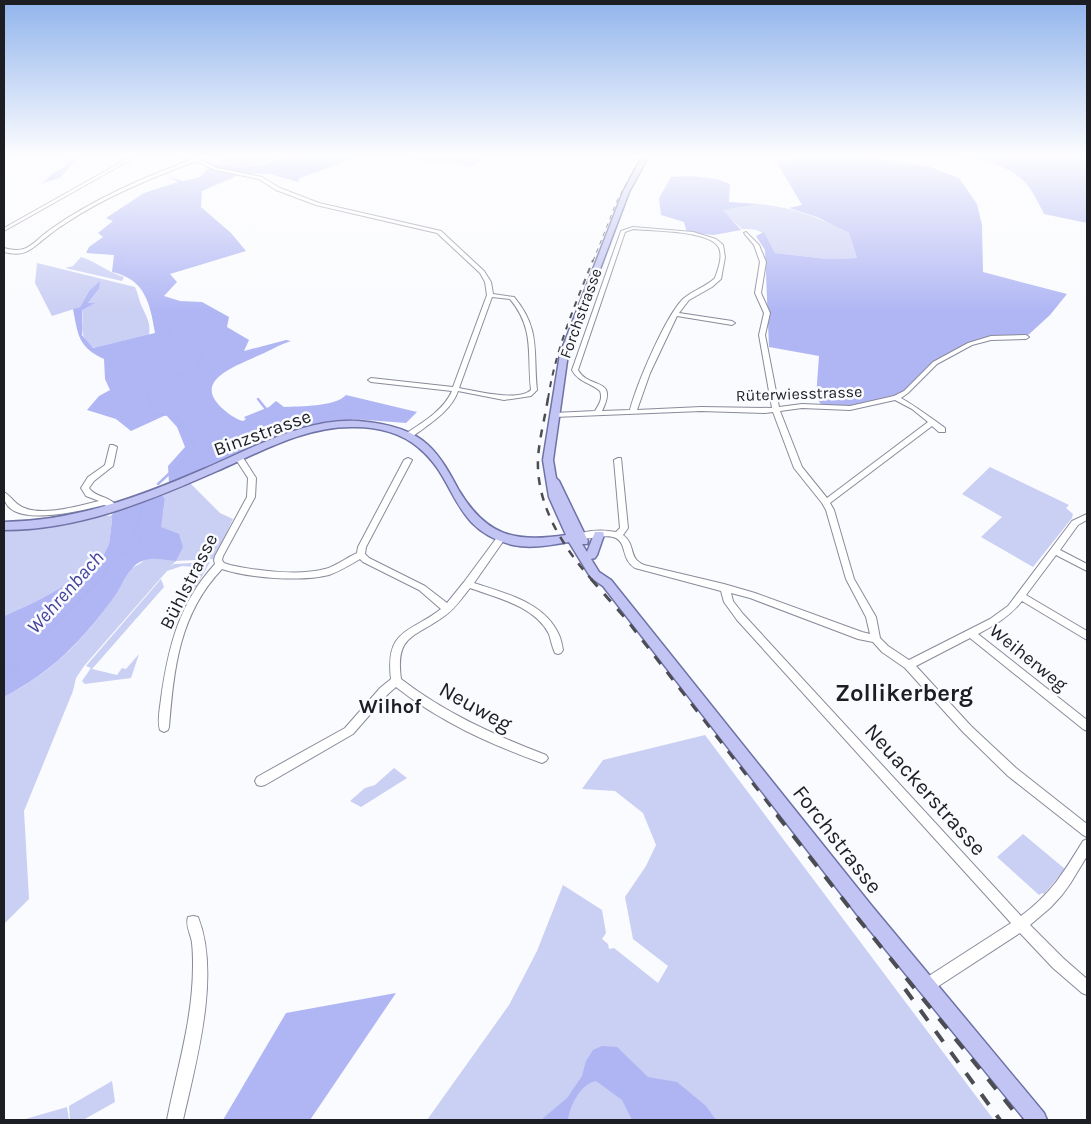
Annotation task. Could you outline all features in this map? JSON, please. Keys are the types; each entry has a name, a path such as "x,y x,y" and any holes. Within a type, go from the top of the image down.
{"main road":[{"name":"Forchstrasse","path":"620,207 572,331 560,371 554,414 548,460 552,480 557,485 576,536 595,574 607,583 926,986 1037,1120"},
{"name":"Binzstrasse","path":"4,526 42,524 111,506 164,489 299,434 341,424 383,428 408,436 431,453 471,518 481,528 502,538 521,542 576,536"},
{"path":"590,555 599,535"},
{"name":"Forchstrasse","path":"576,536 605,576 607,583"}],"street":[{"path":"5,229 43,207"},
{"path":"4,250 17,254 26,252 64,221 86,207"},
{"path":"333,207 439,232 482,272 491,288 456,390 437,415 408,436"},
{"path":"598,414 605,398 605,392 596,385 580,378 575,370 624,230 633,228 698,235 712,239 720,244 723,258 718,279 688,298 676,314 655,357 634,412"},
{"path":"753,234 763,262 758,293 767,313 762,335 776,411 798,468 826,502 850,579 872,617 876,639 885,649 909,665 967,730 1012,772 1087,831"},
{"path":"371,380 504,398 526,397 532,393 534,390 531,371 532,340 526,315 512,298 490,295"},
{"path":"676,314 732,323"},
{"name":"Rüterwiesstrasse","path":"554,414 711,409 776,411 802,406 850,408 896,398 906,392 936,363 970,344 991,338 1026,337"},
{"path":"896,398 942,430"},
{"path":"826,502 933,422"},
{"path":"111,506 104,498 89,494 85,488 91,479 109,466 113,447"},
{"name":"Bühlstrasse","path":"164,727 169,674 180,634 208,576 220,565 218,560 251,497 252,478 239,458"},
{"path":"361,555 362,547 408,460"},
{"path":"618,460 624,528 619,536"},
{"path":"4,495 11,506 29,512 55,512 104,502 111,506"},
{"path":"909,665 972,634 993,622 1011,608 1055,550 1083,518"},
{"path":"576,536 619,536 627,544 628,555 635,565 780,604 861,636 876,639"},
{"path":"261,781 334,741 349,730 384,691 396,681 392,663 403,639 435,619 446,609 468,584 502,538"},
{"path":"1055,550 1087,568"},
{"path":"220,565 243,570 307,576 328,572 361,555"},
{"path":"361,555 366,560 422,588 446,609"},
{"path":"468,584 534,611 546,621 554,633 558,650"},
{"name":"Neuackerstrasse","path":"724,588 729,602 740,617 1020,924 1058,963 1087,988"},
{"path":"1021,596 1087,636"},
{"name":"Weiherweg","path":"972,634 1087,726"},
{"name":"Neuweg","path":"396,681 460,722 490,738 542,758"},
{"path":"926,986 1020,924 1058,891 1087,845"},
{"path":"175,1120 191,1048 198,997 198,933 193,922"}],"shaded area":[{"path":"122,207 202,207 231,233 246,251 170,274 177,282 164,296 180,301 202,302 229,317 227,327 249,340 244,351 286,340 291,341 230,369 215,381 212,387 213,395 218,404 237,419 243,421 246,419 244,417 269,407 276,401 284,407 308,406 334,402 346,395 417,412 406,423 353,419 278,437 169,484 168,466 185,447 177,427 166,415 131,431 116,419 87,410 99,396 110,390 105,379 104,359 84,345 78,333 73,309 80,307 89,291 100,281 99,289 88,303 95,303 82,310 82,335 93,348 155,333 148,302 139,286 123,275 112,272 114,255 86,253 89,247 103,237 98,233 113,221 106,218"},
{"path":"660,207 738,207 723,210 741,230 714,235 687,233 684,222 661,215"},
{"path":"738,207 780,207 806,214 849,233 857,258 827,259 775,253 760,231 742,229 722,210"},
{"path":"978,207 982,225 983,272 1067,294 1050,315 1026,337 991,338 970,344 935,363 906,392 896,398 850,408 822,406 816,397 819,356 769,347 765,250 756,236 764,232 775,253 827,259 857,258 849,233 817,217 789,208"},
{"path":"1040,207 1087,207 1087,223 1044,214"},
{"path":"81,257 124,277 122,281 65,268 73,266"},
{"path":"37,263 135,287 148,321 149,335 93,348 83,334 82,309 93,303 88,303 99,289 89,291 80,307 52,316 35,283"},
{"path":"990,467 1069,505 1066,508 1073,514 1072,518 1033,567 981,537 1002,517 962,494"},
{"path":"190,483 220,513 233,519 214,559 176,561 170,567 174,564 210,562 196,587 188,586 195,571 194,567 182,566 167,571 84,666 76,678 73,691 24,811 29,899 4,924 4,697 43,673 76,644 91,627 130,570 142,562 149,554 159,531 163,514 165,499 162,495"},
{"path":"162,495 165,499 161,527 179,534 183,547 176,561 148,559 139,562 131,570 90,628 65,654 37,677 4,697 4,616 37,601 69,583 103,556 109,544 111,516 116,510"},
{"path":"97,514 111,516 112,520 109,544 103,556 69,583 37,601 4,616 4,529 33,529"},
{"path":"161,579 164,587 92,669 117,675 122,668 126,669 139,654 131,678 85,684 82,681 91,668 86,666"},
{"path":"705,735 994,1120 427,1120 509,1005 537,951 563,885 602,910 606,933 602,939 608,944 609,949 614,948 658,983 668,966 633,939 625,897 646,866 656,845 643,813 615,791 582,789 603,760"},
{"path":"394,768 407,778 361,807 350,801 365,788 375,785"},
{"path":"1023,834 1065,869 1044,894 1039,895 997,857"},
{"path":"396,993 310,1120 223,1120 286,1013"},
{"path":"602,1046 617,1047 648,1077 677,1082 706,1106 716,1120 632,1120 622,1100 596,1081 585,1086 577,1096 568,1120 541,1120 567,1098 582,1076 586,1061 593,1050"},
{"path":"112,1081 115,1102 83,1120 70,1120 69,1106"},
{"path":"67,1107 69,1120 22,1120"}],"waterway":[{"name":"Wehrenbach","path":"122,261 125,253 109,246 120,236 113,231 134,218 119,219 131,214 130,209 136,207"},
{"path":"1046,207 1048,210 1087,220"},
{"name":"Wehrenbach","path":"122,261 123,266 120,270 141,275 138,279 140,282 154,285 155,288 146,294 156,304 176,317 167,341 201,355 202,359 193,371 168,377 168,382 151,390 146,396 153,403 145,411 148,415 171,415 183,421 184,434 197,449 197,453"},
{"path":"258,399 266,409 275,412 277,416 273,426"},
{"path":"273,426 281,423 321,418 350,409 361,412 378,410 405,414"},
{"path":"197,453 273,426"},
{"name":"Wehrenbach","path":"158,484 185,459 197,453"},
{"name":"Wehrenbach","path":"100,580 116,556 138,547 141,542 134,530 143,507"},
{"name":"Wehrenbach","path":"4,669 27,655 100,579"},
{"path":"4,682 18,662"}],"railway":[{"path":"593,261 614,207"},
{"path":"548,399 555,363 593,260"},
{"path":"548,398 538,459 542,493 553,524 571,554 592,580"},
{"path":"591,579 626,619 778,816"},
{"path":"777,815 1021,1120"},
{"path":"905,989 1000,1120"}],"district":[{"name":"Zollikerberg","path":"904,693"},
{"name":"Wilhof","path":"390,706"}]}
